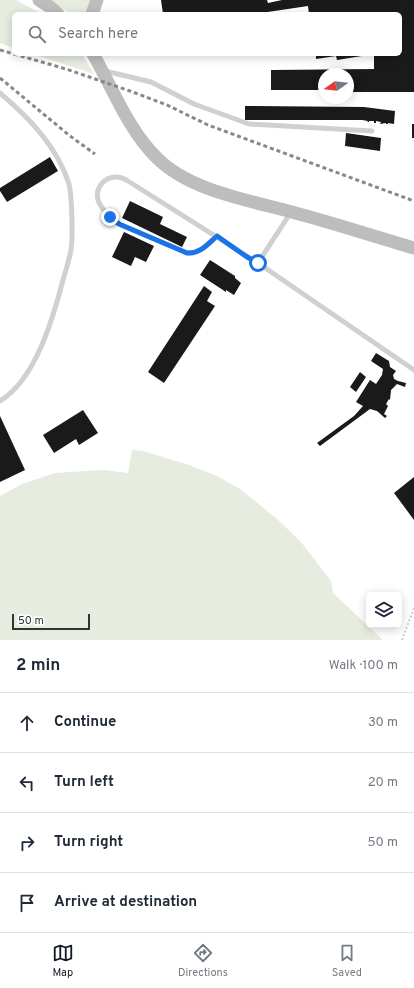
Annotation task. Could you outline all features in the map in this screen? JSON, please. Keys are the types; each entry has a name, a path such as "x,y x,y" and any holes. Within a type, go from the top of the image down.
{"street":[{"path":"39,0 56,12"},
{"path":"93,12 97,0"},
{"path":"95,56 115,95 144,143 165,165 182,176 219,192 243,200 291,212 414,248"}],"lane":[{"path":"102,70 151,82 194,104 249,124 372,132"},
{"path":"0,93 22,111 48,140 62,166 69,185 72,209 71,249 44,342 24,378 0,401"},
{"path":"217,236 199,251 191,254 119,224 110,217 99,202 98,194 100,186 112,177 117,176 122,178 217,236 414,370"},
{"path":"258,263 291,212"}],"path":[{"path":"402,640 414,608"}],"shaded area":[{"path":"0,0 16,0 38,12 12,12 12,47 0,43"},
{"path":"49,0 92,0 86,12 68,12"},
{"path":"39,56 83,56 94,74"},
{"path":"132,450 143,451 189,465 217,476 240,489 276,518 301,542 331,581 333,593 366,624 366,628 370,628 383,640 0,640 0,496 22,484 55,473 103,470 128,473"}],"building":[{"path":"161,0 267,0 268,3 282,0 414,0 414,92 354,92 354,69 374,69 374,56 402,56 402,12 309,12 308,6 268,12 163,12"},
{"path":"316,56 336,56 316,59"},
{"path":"336,56 362,56 337,60"},
{"path":"271,70 318,70 318,90 271,90"},
{"path":"245,106 364,107 395,111 394,124 380,124 381,122 376,121 376,123 374,123 374,121 367,122 368,121 362,120 245,120"},
{"path":"412,124 414,124 414,138 412,138"},
{"path":"346,133 381,138 380,151 345,146"},
{"path":"50,157 58,171 7,202 0,191 0,188"},
{"path":"130,201 163,217 160,224 187,237 182,247 122,218"},
{"path":"124,232 154,246 146,262 135,257 131,266 112,257"},
{"path":"210,260 235,276 235,278 241,283 234,295 226,290 226,292 200,275"},
{"path":"204,286 212,292 207,301 215,306 164,383 148,372"},
{"path":"376,353 389,361 390,367 396,371 393,375 394,379 406,383 405,387 397,384 391,390 390,400 389,399 386,404 388,406 384,414 387,416 385,418 377,411 370,409 320,446 317,443 354,416 363,406 356,402 370,380 376,384 382,375 383,369 371,361"},
{"path":"360,372 366,377 356,392 350,387"},
{"path":"83,410 98,433 79,445 76,439 54,453 43,435"},
{"path":"0,416 25,470 0,482"},
{"path":"414,477 414,520 394,493"}],"railway":[{"path":"0,50 12,53"},
{"path":"21,56 66,69 130,91 167,105 208,125 414,201"},
{"path":"0,78 70,136 95,154"}],"route":[{"path":"110,217 119,224 191,254 203,249 217,236 258,263"}]}
